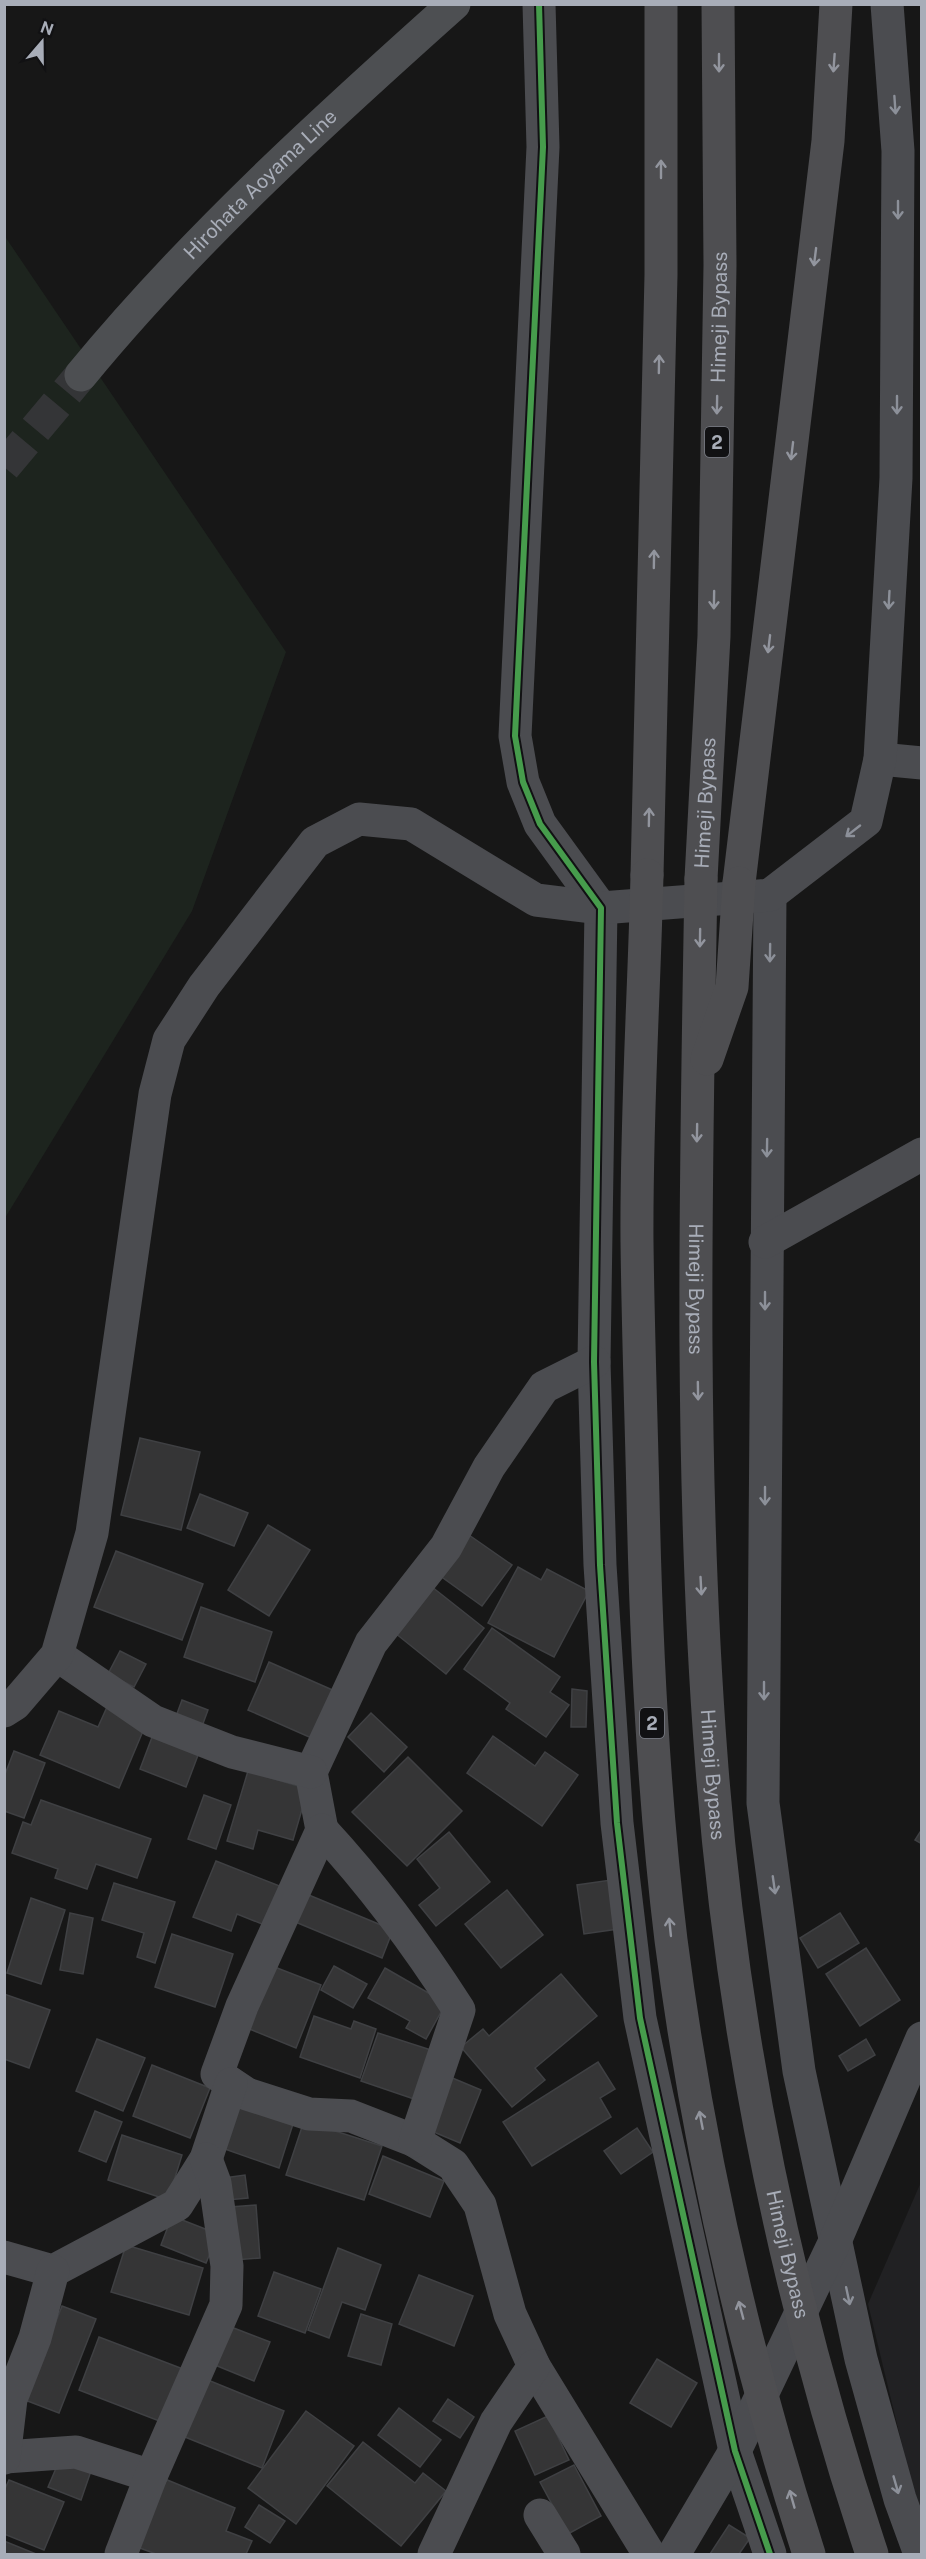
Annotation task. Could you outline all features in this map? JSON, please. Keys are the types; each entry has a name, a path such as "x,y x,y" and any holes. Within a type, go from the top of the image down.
{"highway":[{"name":"2","path":"661,4 661,287 637,1239 645,1583 655,1774 672,1940 700,2118 738,2297 792,2502 809,2554"},
{"name":"Himeji Bypass","path":"718,4 720,265 714,636 701,879 696,1234 700,1578 711,1758 730,1933 757,2110 793,2284 850,2491 872,2554"},
{"path":"698,1085 732,987 740,883 828,141 836,4"}],"main road":[{"name":"Hirohata Aoyama Line","path":"81,375 222,219 454,4"}],"street":[{"path":"539,4 543,147 515,736 523,782 540,824 601,908 594,1362 600,1565 617,1823 640,2018 735,2451 770,2554"},
{"path":"4,1711 15,1704 57,1655 92,1533 155,1094 169,1040 204,986 315,842 359,819 411,824 536,900 601,908 770,895 866,821 880,759 896,478 910,151 887,4"},
{"path":"880,759 921,763"},
{"path":"770,895 765,1242 763,1803 799,2071 861,2359 900,2499 920,2554"},
{"path":"765,1242 921,1154"},
{"path":"415,2140 459,2010 412,1937 353,1863 322,1830 311,1772 371,1643 446,1547 489,1467 537,1396 544,1387 594,1362"},
{"path":"57,1655 153,1720 232,1752 311,1772"},
{"path":"322,1830 242,2007 217,2074 247,2094 309,2114 351,2116 415,2140 453,2165 480,2205 510,2314 534,2366 649,2554"},
{"path":"674,2554 735,2451 836,2239 921,2038"},
{"path":"4,2257 53,2271 177,2205 206,2159 231,2084"},
{"path":"121,2554 151,2476 226,2305 227,2266 215,2183 206,2159"},
{"path":"53,2271 35,2338 11,2399 5,2458 76,2452 151,2476"},
{"path":"434,2554 496,2422 534,2366"},
{"path":"540,2515 564,2554"}],"shaded area":[{"path":"4,235 286,652 192,911 5,1218"},
{"path":"921,2182 921,2510 910,2478 868,2304"}],"building":[{"path":"140,1438 200,1452 181,1530 121,1515"},
{"path":"200,1494 248,1513 234,1546 187,1528"},
{"path":"268,1525 310,1550 269,1616 228,1590"},
{"path":"469,1535 512,1565 482,1606 439,1575"},
{"path":"116,1551 203,1584 182,1640 94,1607"},
{"path":"518,1567 541,1580 547,1569 589,1591 554,1657 488,1623"},
{"path":"427,1583 484,1628 446,1674 390,1629"},
{"path":"201,1607 272,1632 255,1682 184,1657"},
{"path":"492,1628 560,1677 550,1692 569,1705 546,1737 506,1709 510,1703 464,1669"},
{"path":"120,1651 146,1664 134,1687 108,1674"},
{"path":"269,1662 337,1692 316,1740 248,1710"},
{"path":"572,1689 587,1691 586,1727 571,1727"},
{"path":"182,1700 208,1710 201,1729 175,1719"},
{"path":"107,1707 146,1724 119,1788 40,1755 59,1711 98,1727"},
{"path":"371,1713 407,1747 384,1772 348,1737"},
{"path":"154,1732 200,1750 186,1787 140,1769"},
{"path":"493,1736 535,1766 545,1752 578,1775 542,1826 467,1773"},
{"path":"14,1751 45,1763 24,1818 4,1811 4,1777"},
{"path":"408,1757 462,1811 407,1866 352,1812"},
{"path":"248,1771 308,1789 293,1840 258,1830 253,1849 227,1841"},
{"path":"204,1795 231,1805 216,1849 188,1839"},
{"path":"41,1800 151,1839 137,1878 96,1864 87,1889 55,1878 58,1869 12,1853 23,1822 31,1825"},
{"path":"922,1829 922,1844 915,1840"},
{"path":"449,1832 490,1882 436,1926 419,1905 440,1888 417,1859"},
{"path":"216,1861 282,1887 267,1926 237,1914 231,1931 193,1917"},
{"path":"611,1880 618,1929 584,1934 577,1885"},
{"path":"114,1883 175,1902 155,1963 137,1957 144,1933 102,1920"},
{"path":"507,1890 543,1935 501,1968 465,1924"},
{"path":"304,1893 393,1930 382,1958 293,1921"},
{"path":"31,1898 65,1910 41,1984 7,1973"},
{"path":"70,1913 93,1918 83,1974 60,1970"},
{"path":"840,1913 859,1943 818,1968 800,1938"},
{"path":"172,1934 233,1954 215,2007 155,1987"},
{"path":"866,1948 900,2000 860,2026 826,1974"},
{"path":"272,1966 321,1985 296,2048 247,2028"},
{"path":"334,1966 367,1984 353,2008 321,1990"},
{"path":"385,1968 446,2003 426,2039 406,2028 410,2021 368,1998"},
{"path":"561,1974 597,2016 535,2068 545,2080 512,2107 461,2047 483,2029 489,2036"},
{"path":"4,1994 50,2010 29,2068 4,2059"},
{"path":"314,2016 351,2029 354,2021 376,2029 360,2078 300,2057"},
{"path":"378,2033 431,2050 414,2099 361,2081"},
{"path":"97,2039 145,2058 123,2111 76,2091"},
{"path":"866,2039 875,2055 848,2071 839,2056"},
{"path":"598,2062 615,2089 600,2098 611,2117 532,2166 503,2122"},
{"path":"152,2065 210,2088 190,2138 133,2116"},
{"path":"450,2077 481,2090 460,2143 429,2130"},
{"path":"236,2105 293,2124 279,2168 222,2148"},
{"path":"95,2111 122,2122 106,2162 79,2151"},
{"path":"304,2121 382,2146 364,2200 286,2175"},
{"path":"637,2128 653,2152 621,2174 604,2151"},
{"path":"122,2135 182,2155 168,2200 108,2180"},
{"path":"383,2156 444,2181 430,2217 369,2194"},
{"path":"245,2175 248,2198 227,2200 224,2178"},
{"path":"256,2205 260,2258 234,2260 230,2207"},
{"path":"172,2216 218,2234 206,2263 161,2245"},
{"path":"126,2245 203,2268 189,2315 111,2292"},
{"path":"338,2248 381,2265 365,2310 342,2302 329,2338 308,2330"},
{"path":"274,2272 321,2289 305,2333 258,2316"},
{"path":"419,2275 473,2296 454,2346 399,2324"},
{"path":"62,2306 96,2319 59,2413 25,2400"},
{"path":"361,2314 392,2324 381,2365 348,2356"},
{"path":"226,2325 270,2342 254,2381 210,2363"},
{"path":"99,2337 183,2369 162,2422 79,2390"},
{"path":"657,2359 697,2383 671,2427 630,2403"},
{"path":"203,2378 284,2411 262,2468 180,2435"},
{"path":"448,2399 474,2417 460,2438 433,2421"},
{"path":"399,2408 441,2440 420,2467 378,2435"},
{"path":"306,2411 354,2446 296,2524 248,2488"},
{"path":"548,2416 569,2460 535,2475 515,2431"},
{"path":"363,2442 415,2483 423,2473 446,2491 401,2546 327,2486"},
{"path":"60,2459 91,2471 81,2500 48,2487"},
{"path":"574,2465 601,2516 568,2534 540,2482"},
{"path":"165,2479 235,2508 226,2531 252,2541 246,2554 156,2554 137,2547"},
{"path":"9,2480 64,2502 44,2550 4,2534 4,2491"},
{"path":"259,2505 285,2521 270,2543 245,2527"},
{"path":"729,2525 750,2538 739,2554 710,2554"},
{"path":"4,2541 36,2554 4,2554"}],"tunnel":[{"path":"4,467 81,375"}],"cycle path":[{"path":"539,4 543,147 515,736 523,782 540,824 601,908 594,1362 600,1565 617,1823 640,2018 735,2451 770,2554"}]}
